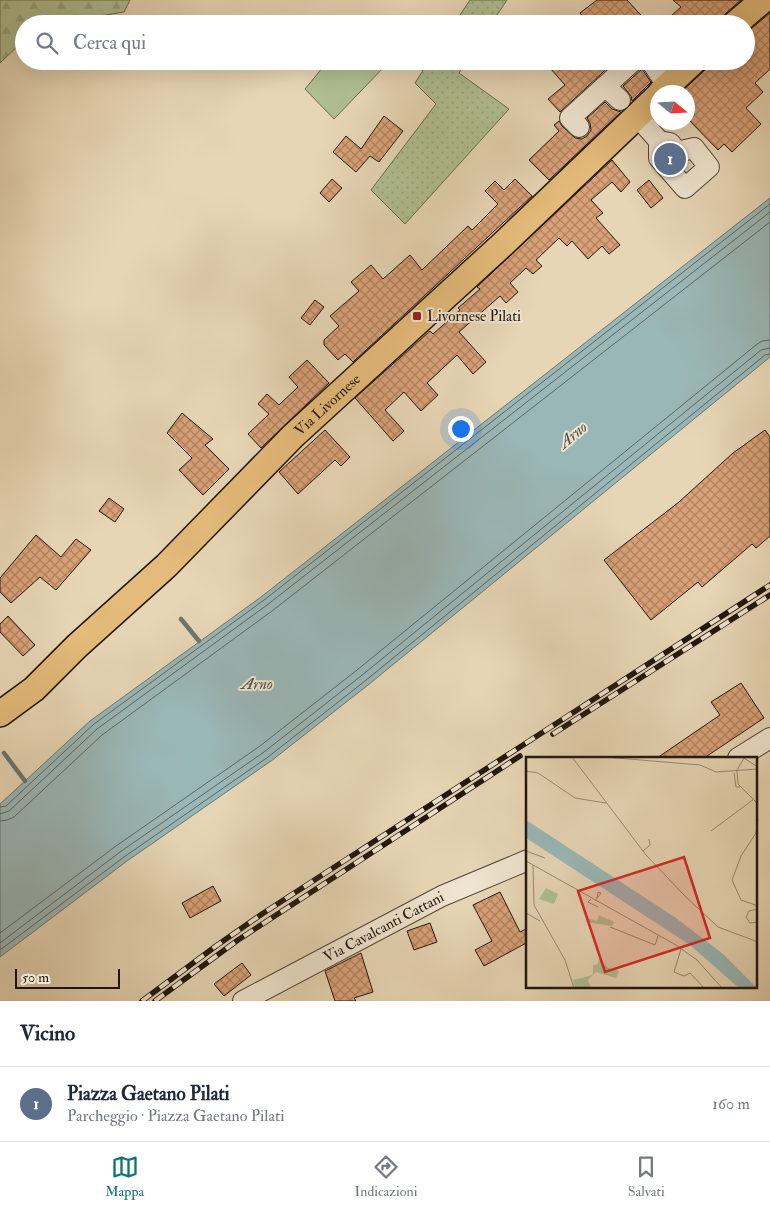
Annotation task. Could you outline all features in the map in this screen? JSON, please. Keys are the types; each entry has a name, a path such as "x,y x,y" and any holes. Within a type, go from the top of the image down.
{"main road":[{"path":"746,15 763,0"},
{"name":"Via Livornese","path":"669,85 685,70"},
{"name":"Via Livornese","path":"0,714 34,688 77,646 166,566 294,436 503,244 628,108 650,98"}],"street":[{"path":"579,127 570,118 623,70"},
{"path":"653,70 659,85"},
{"path":"605,86 659,141"},
{"path":"740,757 770,738"},
{"name":"Via Cavalcanti Cattani","path":"242,1001 442,896 526,861"}],"green space":[{"path":"0,0 130,0 124,12 106,15 15,15 15,49 0,63"},
{"path":"470,0 507,0 497,15 460,15"},
{"path":"321,70 381,70 334,119 305,89"},
{"path":"423,70 461,70 459,73 509,109 405,224 371,190 436,104 415,83"}],"water":[{"name":"Arno","path":"770,198 770,357 368,685 271,761 127,861 0,957 0,804 90,721 261,597"}],"building":[{"path":"597,0 627,0 641,15 581,15 580,13"},
{"path":"673,0 741,0 725,15 672,15 681,7"},
{"path":"770,13 770,69 755,83 763,92 746,108 761,124 732,152 724,144 718,150 695,126 695,85 689,85 705,70 755,70 755,26"},
{"path":"552,70 605,70 560,112 548,99 565,85"},
{"path":"641,70 651,82 632,101 631,96 623,86"},
{"path":"605,102 612,109 621,112 549,180 529,160 559,131 554,125 559,121 575,138 582,139 591,130 587,118"},
{"path":"384,116 403,131 379,162 370,156 356,172 333,152 346,136 361,149"},
{"path":"612,160 630,182 621,192 612,182 591,200 603,213 596,218 620,245 609,254 602,246 588,259 572,241 567,246 559,238 536,260 542,266 533,274 526,268 510,283 518,292 506,303 500,296 459,332 486,362 473,374 457,355 427,383 438,395 421,411 404,392 385,410 404,431 393,441 355,398 430,331 433,334 460,310 458,308 480,289 477,287"},
{"path":"332,179 342,188 329,202 320,193"},
{"path":"515,179 532,196 353,362 345,354 338,360 324,345 324,340 339,326 330,316 359,291 351,282 371,265 383,279 410,255 422,270 468,226 472,230 498,204 485,191 495,181 504,190"},
{"path":"649,180 663,198 651,208 637,190"},
{"path":"315,300 324,307 310,325 301,318"},
{"path":"307,360 329,383 261,448 248,434 269,414 258,404 267,394 279,405 298,387 289,377"},
{"path":"182,413 213,439 205,445 229,469 203,495 179,470 192,458 167,433"},
{"path":"325,430 350,457 341,466 335,460 298,494 279,472"},
{"path":"765,430 770,437 770,536 756,548 752,544 702,587 698,582 651,620 604,560 679,502 733,453"},
{"path":"109,498 124,509 115,522 99,511"},
{"path":"36,535 61,557 76,539 91,550 56,590 40,577 11,603 0,592 0,578"},
{"path":"8,616 35,645 23,656 0,632 0,624"},
{"path":"741,683 764,718 706,757 658,757 720,715 711,702"},
{"path":"213,886 221,901 190,918 182,903"},
{"path":"500,892 520,932 526,929 526,943 484,966 475,950 492,941 473,905"},
{"path":"430,923 437,942 414,950 407,931"},
{"path":"361,953 373,992 354,998 356,1001 335,1001 325,971"},
{"path":"242,963 251,975 224,996 214,984"}],"waterway":[{"path":"181,619 199,641"},
{"path":"4,753 25,781"}],"railway":[{"path":"142,1001 262,914 770,585"},
{"path":"553,734 770,595"},
{"path":"155,1001 238,940 520,756"}],"place":[{"name":"Piazza Gaetano Pilati","path":"670,159"},
{"name":"Livornese Pilati","path":"417,316"}]}
